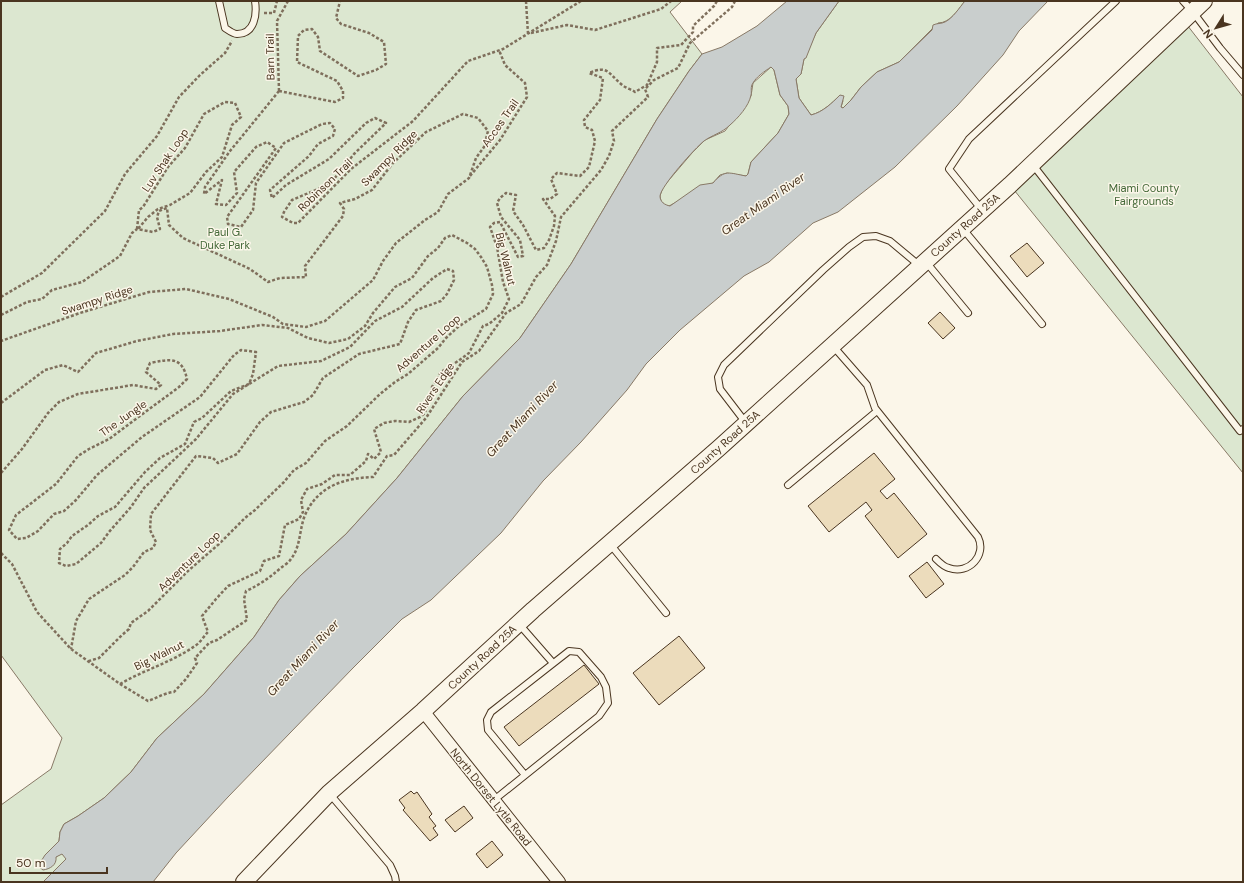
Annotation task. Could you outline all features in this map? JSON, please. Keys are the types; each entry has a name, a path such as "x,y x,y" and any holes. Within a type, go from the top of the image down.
{"main road":[{"name":"County Road 25A","path":"244,882 330,793 423,711 518,623 746,423 982,210 1032,164 1194,5"}],"street":[{"name":"North Dorset Lytle Road","path":"423,711 559,882"}],"lane":[{"path":"219,1 225,28 236,34 246,31 252,26 256,13 255,1"},
{"path":"982,210 948,169 969,139 1116,1"},
{"path":"1194,5 1220,48 1243,75"},
{"path":"1032,164 1240,431 1243,429"},
{"path":"962,228 1042,324"},
{"path":"746,423 720,389 718,377 724,365 823,270 849,247 863,238 876,236 890,241 922,264 968,313"},
{"path":"832,345 867,385 877,411 978,536 982,543 979,554 973,565 963,569 950,569 936,560"},
{"path":"788,485 877,411"},
{"path":"609,543 666,613"},
{"path":"518,623 553,664"},
{"path":"494,800 599,716 608,703 606,687 601,677 579,652 569,651 491,712 487,720 488,730 525,775"},
{"path":"330,793 390,865 396,882"}],"path":[{"path":"256,13 274,12 278,1"},
{"name":"Barn Trail","path":"279,91 277,21 288,1"},
{"path":"279,91 335,102 343,98 343,91 337,81 297,62 298,36 304,30 312,29 318,37 320,51 358,76 376,70 386,64 384,42 369,33 341,24 336,18 340,1"},
{"path":"526,1 528,34 567,25 595,30 661,9 671,1"},
{"name":"Robinson Trail","path":"279,91 230,151 204,187 204,194 222,180 216,204 226,205 237,193 234,172 256,147 267,142 276,148 227,217 228,224 241,227 253,210 256,183 284,143 322,124 330,123 335,129 332,136 318,144 309,156 270,190 272,198 286,186 330,159 366,123 375,118 386,123 354,154 330,184 292,200 282,217 293,223 298,223 351,169 413,120 468,61 499,50 581,1"},
{"name":"Big Walnut","path":"120,684 170,660 196,645 208,632 202,616 216,598 228,586 260,571 264,561 279,556 285,525 299,519 303,512 301,500 307,489 322,484 335,475 350,475 366,461 368,454 374,459 381,452 374,429 384,423 395,421 409,422 425,413 432,387 441,372 458,362 468,353 483,326 489,324 502,313 509,299 503,282 498,247 490,227 494,223 500,222 518,257 523,256 520,240 502,217 497,203 500,198 506,193 516,196 513,211 523,225 536,250 544,248 549,240 554,226 555,216 543,199 550,199 557,194 551,179 557,173 580,176 589,167 595,141 592,130 586,127 584,120 600,100 602,78 589,73 598,69 608,71 622,85 635,92 646,85 657,62 657,48 681,45 693,32 693,26 714,6 717,1"},
{"name":"Rivers Edge","path":"120,684 148,701 162,694 174,692 186,679 197,663 195,658 209,643 217,640 247,620 244,598 246,591 264,582 291,560 299,542 305,516 316,498 332,485 358,477 373,477 387,456 394,454 426,418 462,362 479,351 506,313 521,304 536,277 547,265 556,241 561,217 601,170 609,156 614,141 612,131 648,97 645,89 654,80 677,69 690,43 732,7 735,1"},
{"path":"1,298 42,273 105,211 125,174 157,136 179,96 225,53 236,34"},
{"name":"Acces Trail","path":"469,178 500,140 528,97 525,83 505,65 499,50"},
{"name":"Luv Shak Loop","path":"224,102 235,103 241,117 232,125 222,157 206,172 190,193 170,205 158,209 148,217 138,229 139,210 143,207 168,166 185,148 204,114 224,102"},
{"name":"Swampy Ridge","path":"1,315 27,302 42,299 52,290 82,282 120,256 132,233 138,229 153,232 160,229 157,216 159,211 167,208 169,225 183,238 250,269 268,282 280,278 306,277 306,266 343,216 344,210 340,203 355,199 372,190 393,163 426,132 463,114 478,118 488,131 484,147 476,158 469,178 448,194 438,212 425,220 396,243 383,260 373,280 325,321 306,327 283,324 273,317 229,299 186,289 149,292 80,313 1,341"},
{"name":"Adventure Loop","path":"1,404 45,370 63,365 78,372 96,353 137,341 173,334 220,331 262,325 288,328 308,338 330,342 348,339 365,326 373,313 395,287 412,278 428,256 438,248 445,238 452,235 475,249 487,267 493,294 486,309 458,327 438,348 408,374 380,394 347,426 325,441 306,463 294,470 284,482 219,544 189,570 148,611 131,623 129,629 99,658 89,662"},
{"path":"71,649 76,622 89,599 125,575 144,552 153,548 156,542 150,530 151,514 196,456 213,458 218,463 238,454 260,422 271,412 304,402 313,395 323,378 359,354 400,344 408,322 416,310 441,302 448,294 454,280 453,271 447,269 433,278 402,307 375,321 350,348 321,361 278,366 233,394 196,438 144,488 131,507 100,543 76,564 66,566 59,563 60,549 72,536 98,516 115,507 145,472 160,458 185,444 194,422 202,418 231,391 249,384"},
{"name":"The Jungle","path":"1,473 22,449 48,413 59,402 78,394 133,385 156,389 161,385 146,372 150,363 167,359 177,362 185,370 187,379 179,387 109,439 78,456 56,484 16,515 9,530 17,539 26,538 38,531 54,514 64,511 76,500 97,475 142,437 200,397 234,355 241,350 256,352 253,374 249,384"},
{"path":"1,553 12,564 37,612 71,649 120,684"}],"green space":[{"name":"Paul G. Duke Park","path":"1,1 682,1 670,12 702,54 657,119 571,264 520,338 463,396 397,478 346,534 300,576 279,600 254,637 204,694 157,738 131,772 104,798 64,824 60,832 59,841 45,855 56,857 62,853 67,859 43,882 1,882 1,805 51,769 62,738 1,655"},
{"path":"839,1 965,1 950,18 946,21 938,23 899,62 877,72 861,87 843,108 841,107 843,101 840,95 823,109 811,115 799,98 796,79 801,74 804,59 816,33"},
{"name":"Miami County Fairgrounds","path":"1184,21 1243,97 1243,473 1010,185"},
{"path":"771,67 774,70 780,95 788,106 789,114 778,133 751,162 748,174 746,176 727,173 720,175 713,183 669,206 665,205 661,201 660,196 663,187 705,140 725,131 751,96 753,83"}],"water":[{"name":"Great Miami River","path":"787,1 839,1 816,33 806,58 804,59 801,74 796,79 799,98 811,115 823,109 840,95 844,96 841,107 843,108 861,87 877,72 899,62 932,30 933,25 944,23 948,20 965,1 1048,1 1019,31 1003,55 957,106 895,167 838,212 813,223 769,262 744,276 680,330 646,364 627,390 581,442 543,481 501,533 431,600 402,619 353,668 228,797 176,853 153,882 43,882 66,859 62,854 56,857 54,864 48,869 43,870 38,866 45,855 59,841 60,832 64,824 104,798 131,772 157,738 204,694 254,637 279,600 300,576 346,534 397,478 463,396 520,338 571,264 657,119 702,54 722,47 757,26","holes":["771,67 774,70 780,95 788,106 789,114 778,133 751,162 748,174 746,176 731,173 724,174 713,183 700,185 670,206 663,203 660,198 662,191 679,167 704,141 727,128 743,112 750,99 754,81"]}],"building":[{"path":"1027,243 1044,263 1027,277 1010,256"},
{"path":"940,312 955,328 943,339 928,323"},
{"path":"874,453 895,479 880,491 887,499 894,493 927,534 898,558 865,516 872,510 866,502 829,532 808,506"},
{"path":"927,562 944,584 926,598 909,576"},
{"path":"679,636 705,668 659,705 633,673"},
{"path":"584,665 599,684 519,746 504,727"},
{"path":"411,791 414,794 417,792 432,814 429,817 436,826 433,828 438,835 430,841 403,810 405,808 399,800"},
{"path":"464,806 473,818 455,832 445,820"},
{"path":"492,841 503,855 487,868 476,854"}]}
